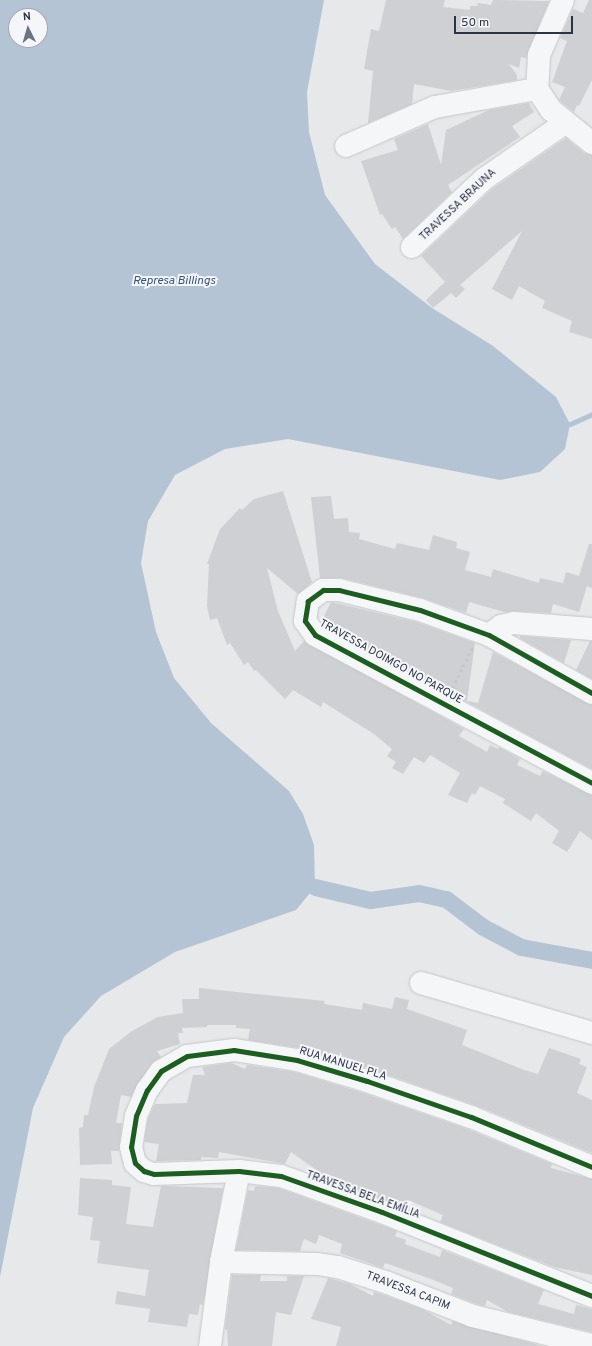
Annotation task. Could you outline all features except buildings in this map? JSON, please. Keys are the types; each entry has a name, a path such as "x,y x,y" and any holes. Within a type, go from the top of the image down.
{"street":[{"path":"563,0 539,55 536,86 550,110 592,143"},
{"path":"346,146 435,107 536,86"},
{"name":"TRAVESSA BRAUNA","path":"412,247 484,179 565,123"},
{"name":"TRAVESSA DOIMGO NO PARQUE","path":"592,693 485,634 420,610 357,592 323,590 308,601 305,621 315,635 444,702 592,783"},
{"path":"485,634 501,626 514,623 592,629"},
{"path":"421,982 592,1033"},
{"name":"RUA MANUEL PLA","path":"132,1147 139,1110 146,1090 161,1071 187,1056 234,1050 297,1060 367,1081 471,1117 592,1167"},
{"name":"TRAVESSA BELA EMÍLIA","path":"132,1147 132,1156 139,1168 154,1174 239,1171 274,1175 313,1186 592,1296"},
{"path":"210,1346 220,1262 239,1171"},
{"name":"TRAVESSA CAPIM","path":"220,1262 338,1267 388,1282 473,1316 592,1345"}],"path":[{"path":"444,702 485,634"}],"water":[{"name":"Represa Billings","path":"0,0 324,0 307,92 309,132 325,195 375,264 432,308 493,346 556,397 570,424 565,449 540,472 500,480 288,439 225,449 175,475 148,521 141,563 156,632 174,678 211,723 289,791 303,814 314,845 315,887 296,910 175,952 101,996 64,1037 33,1108 0,1277"}],"waterway":[{"path":"570,424 592,414"},
{"path":"315,887 370,900 419,893 446,899 483,927 521,947 592,960"}],"cycle path":[{"path":"592,693 489,635 420,610 339,590 323,590 308,601 305,621 315,635 592,783"},
{"path":"592,1167 471,1117 367,1081 297,1060 234,1050 187,1056 161,1071 147,1090 136,1116 131,1147 135,1163 144,1171 154,1174 239,1171 281,1176 382,1212 592,1296"}]}
